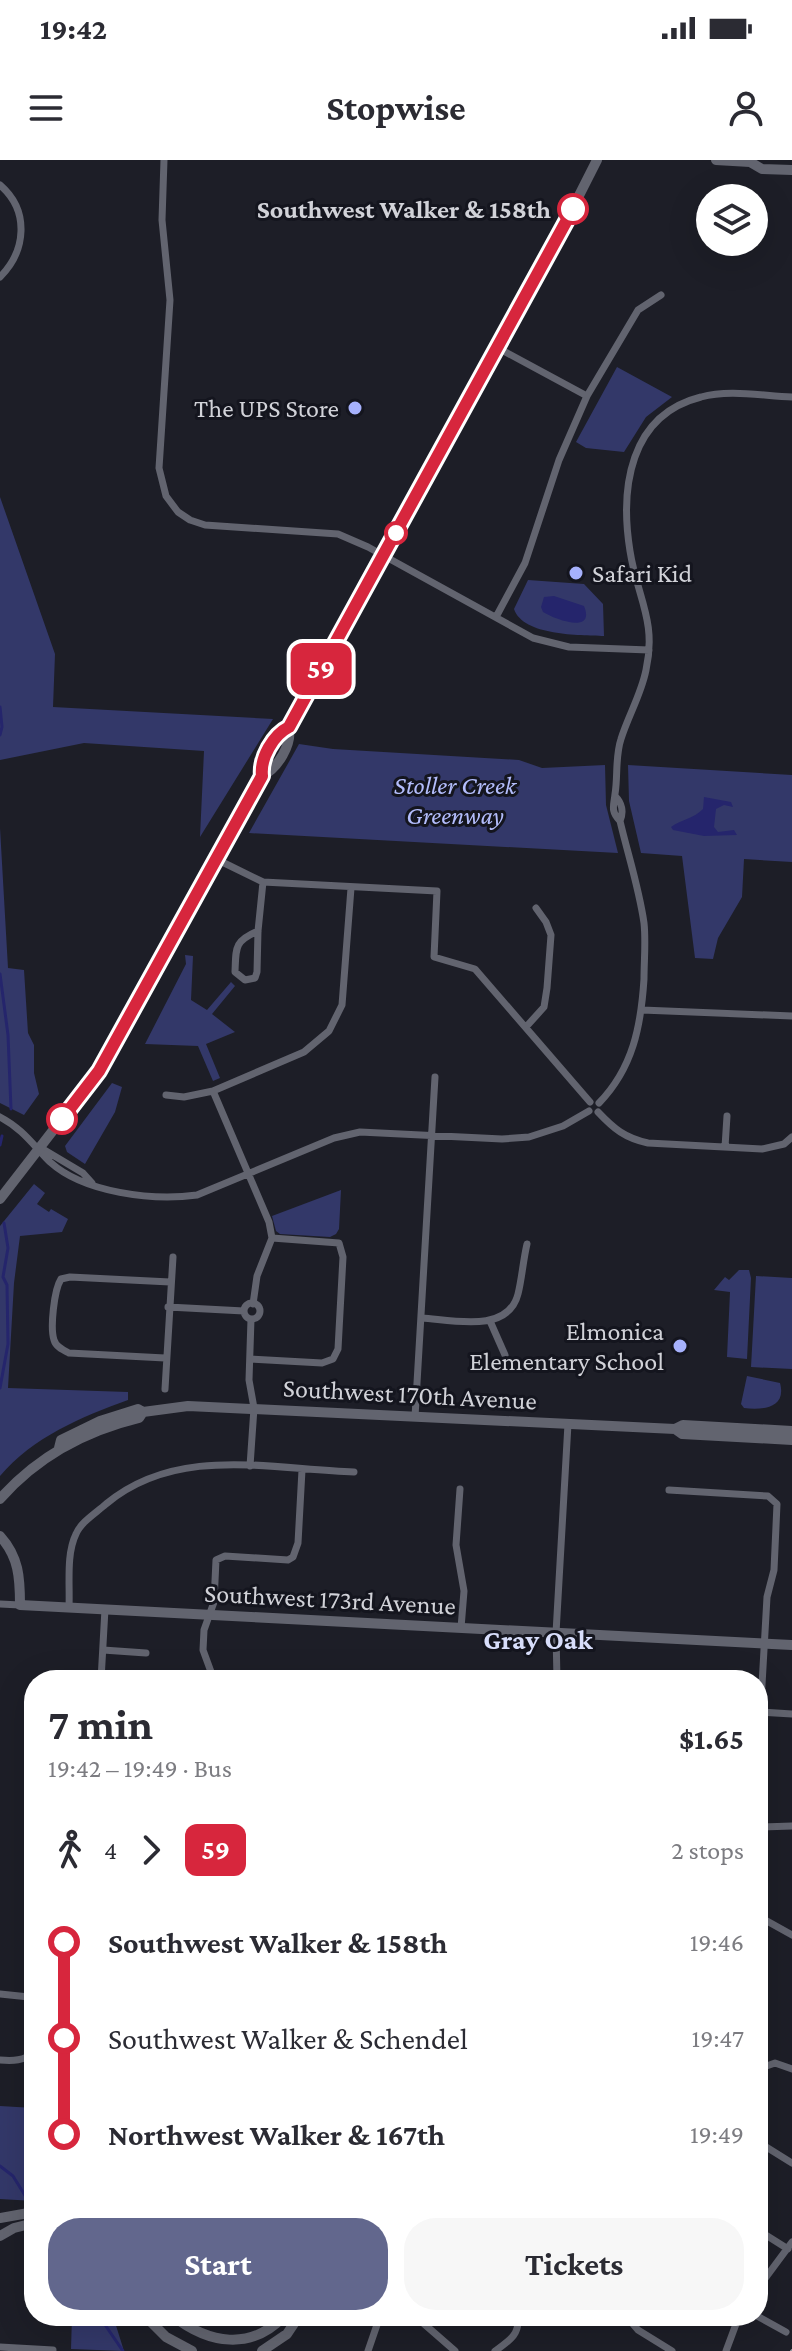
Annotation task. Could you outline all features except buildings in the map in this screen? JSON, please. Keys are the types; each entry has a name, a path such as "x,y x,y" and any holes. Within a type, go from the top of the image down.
{"main road":[{"path":"0,1199 99,1071 262,776 261,765 278,734 289,727 384,556 597,160"},
{"path":"716,160 751,161 762,169 792,170"},
{"name":"Southwest 170th Avenue","path":"0,1499 26,1472 59,1448 61,1440 91,1425 138,1409 143,1412 188,1406 254,1408 675,1429 683,1425 792,1431"},
{"name":"Southwest 170th Avenue","path":"675,1429 682,1434 792,1440"},
{"path":"0,1536 11,1549 18,1565 20,1605"},
{"name":"Southwest 173rd Avenue","path":"20,1605 792,1645"},
{"path":"0,2218 24,2218"},
{"path":"0,2236 24,2222"},
{"path":"155,2326 166,2337 192,2351"},
{"path":"189,2326 209,2338 233,2341 265,2332 272,2326"},
{"path":"262,2351 287,2334 292,2326"}],"street":[{"path":"164,160 162,220 170,300 159,468 166,496 178,512 205,525 330,532 384,556 533,638 569,647 649,650"},
{"path":"0,185 15,203 22,230 15,261 0,277"},
{"path":"496,617 525,563 559,460 587,396 638,310 661,295"},
{"path":"498,348 587,396"},
{"path":"0,1117 19,1129 58,1167 80,1182 129,1194 172,1198 197,1195 334,1138 360,1132 502,1139 529,1137 563,1126 594,1107 618,1082 632,1054 642,1010 644,926 620,821 623,814 620,801 615,796 618,754 643,685 649,650 646,606 630,551 628,530 628,479 636,449 654,422 679,404 702,396 722,393 792,397"},
{"path":"216,859 263,882 437,891 434,957 475,969 594,1107 616,1131 631,1140 762,1149 784,1144 792,1137"},
{"path":"258,931 243,938 236,947 235,972 245,980 255,978 257,972 263,882"},
{"path":"166,1095 184,1097 213,1091 304,1052 329,1031 342,1005 351,888"},
{"path":"526,1027 544,1007 547,988 551,935 536,908"},
{"path":"642,1010 792,1016"},
{"path":"415,1417 435,1077"},
{"path":"213,1091 269,1222 272,1238 254,1284 253,1304 260,1312 257,1317 245,1317 246,1305 253,1304"},
{"path":"725,1147 727,1116"},
{"path":"250,1359 322,1363 333,1359 338,1349 343,1257 339,1243 272,1238"},
{"path":"422,1318 490,1321 507,1312 515,1300 527,1244"},
{"path":"165,1389 173,1257"},
{"path":"165,1358 69,1353 60,1349 54,1341 53,1332 55,1292 61,1279 70,1277 170,1282"},
{"path":"168,1307 244,1311"},
{"path":"250,1466 254,1408 251,1319"},
{"path":"490,1321 505,1355"},
{"path":"557,1670 556,1633 568,1424"},
{"path":"69,1607 75,1535 83,1524 118,1495 151,1477 210,1464 354,1472"},
{"path":"210,1670 203,1650 204,1630 214,1602 216,1560 225,1556 282,1560 293,1557 298,1543 302,1470"},
{"path":"460,1489 456,1545 464,1591 461,1628"},
{"path":"669,1490 768,1496 777,1504 774,1570 767,1597 762,1670"},
{"path":"0,1604 20,1605"},
{"path":"102,1670 105,1609"},
{"path":"103,1650 146,1653"},
{"path":"768,1712 792,1714"},
{"path":"768,1827 792,1826"},
{"path":"768,1920 790,1929"},
{"path":"0,1994 24,1996"},
{"path":"0,2060 24,2058"},
{"path":"768,2065 775,2063 792,2069"},
{"path":"768,2148 792,2163"},
{"path":"768,2235 790,2245 768,2275"},
{"path":"768,2322 786,2332"},
{"path":"368,2351 377,2326"},
{"path":"426,2326 455,2351"},
{"path":"495,2351 515,2335 518,2326"},
{"path":"635,2326 672,2351"},
{"path":"726,2351 735,2326"},
{"path":"0,2347 53,2350"}],"green space":[{"path":"617,367 672,397 646,417 624,452 586,448 576,442"},
{"path":"0,497 55,654 53,707 273,719 200,837 204,751 84,743 0,760"},
{"path":"528,580 584,584 603,604 604,636 553,632 519,618 514,609"},
{"name":"Stoller Creek Greenway","path":"299,744 333,749 519,760 542,768 605,765 606,805 618,853 249,833"},
{"path":"628,765 792,775 792,862 744,859 742,897 718,938 713,959 695,958 682,856 641,853 629,801"},
{"path":"0,828 8,968 24,970 28,1033 34,1045 34,1073 39,1094 24,1115 0,1103"},
{"path":"185,955 193,956 191,1000 207,1010 231,982 235,986 212,1014 235,1032 206,1044 220,1078 213,1081 198,1046 145,1044 186,964"},
{"path":"112,1083 122,1087 115,1112 85,1164 67,1152 65,1146"},
{"path":"34,1184 45,1193 37,1204 68,1219 62,1232 20,1236 8,1388 128,1392 128,1400 76,1421 43,1439 0,1476 0,1226"},
{"path":"341,1190 339,1229 336,1234 330,1237 280,1234 276,1231 272,1216"},
{"path":"739,1270 749,1270 751,1278 747,1359 727,1357 730,1292 714,1290 725,1277 729,1280"},
{"path":"756,1276 792,1278 792,1369 751,1367"},
{"path":"747,1376 780,1383 780,1398 765,1408 744,1408 741,1404"},
{"path":"0,2106 24,2107 24,2200 0,2199"},
{"path":"72,2326 116,2326 124,2351 71,2349"}],"shaded area":[{"path":"554,596 584,606 584,620 572,622 543,612 544,597"},
{"path":"704,797 731,802 733,807 724,805 716,809 714,827 718,832 734,830 737,835 704,836 673,830 671,827 703,809"}],"waterway":[{"path":"0,707 0,735"},
{"path":"0,974 8,1035 11,1109"},
{"path":"0,1145 2,1136"},
{"path":"0,1388 8,1344 7,1285 3,1277 8,1248 4,1223"},
{"path":"0,2166 13,2176 24,2194"},
{"path":"106,2326 123,2351"}],"bus line":[{"name":"59","path":"62,1119 99,1071 262,776 261,765 278,732 289,727 573,209"}],"place":[{"name":"Southwest Walker & 158th","path":"573,209"},
{"name":"The UPS Store","path":"355,408"},
{"name":"Safari Kid","path":"576,573"},
{"name":"Elmonica Elementary School","path":"680,1346"}],"district":[{"name":"Gray Oak","path":"538,1639"}]}
